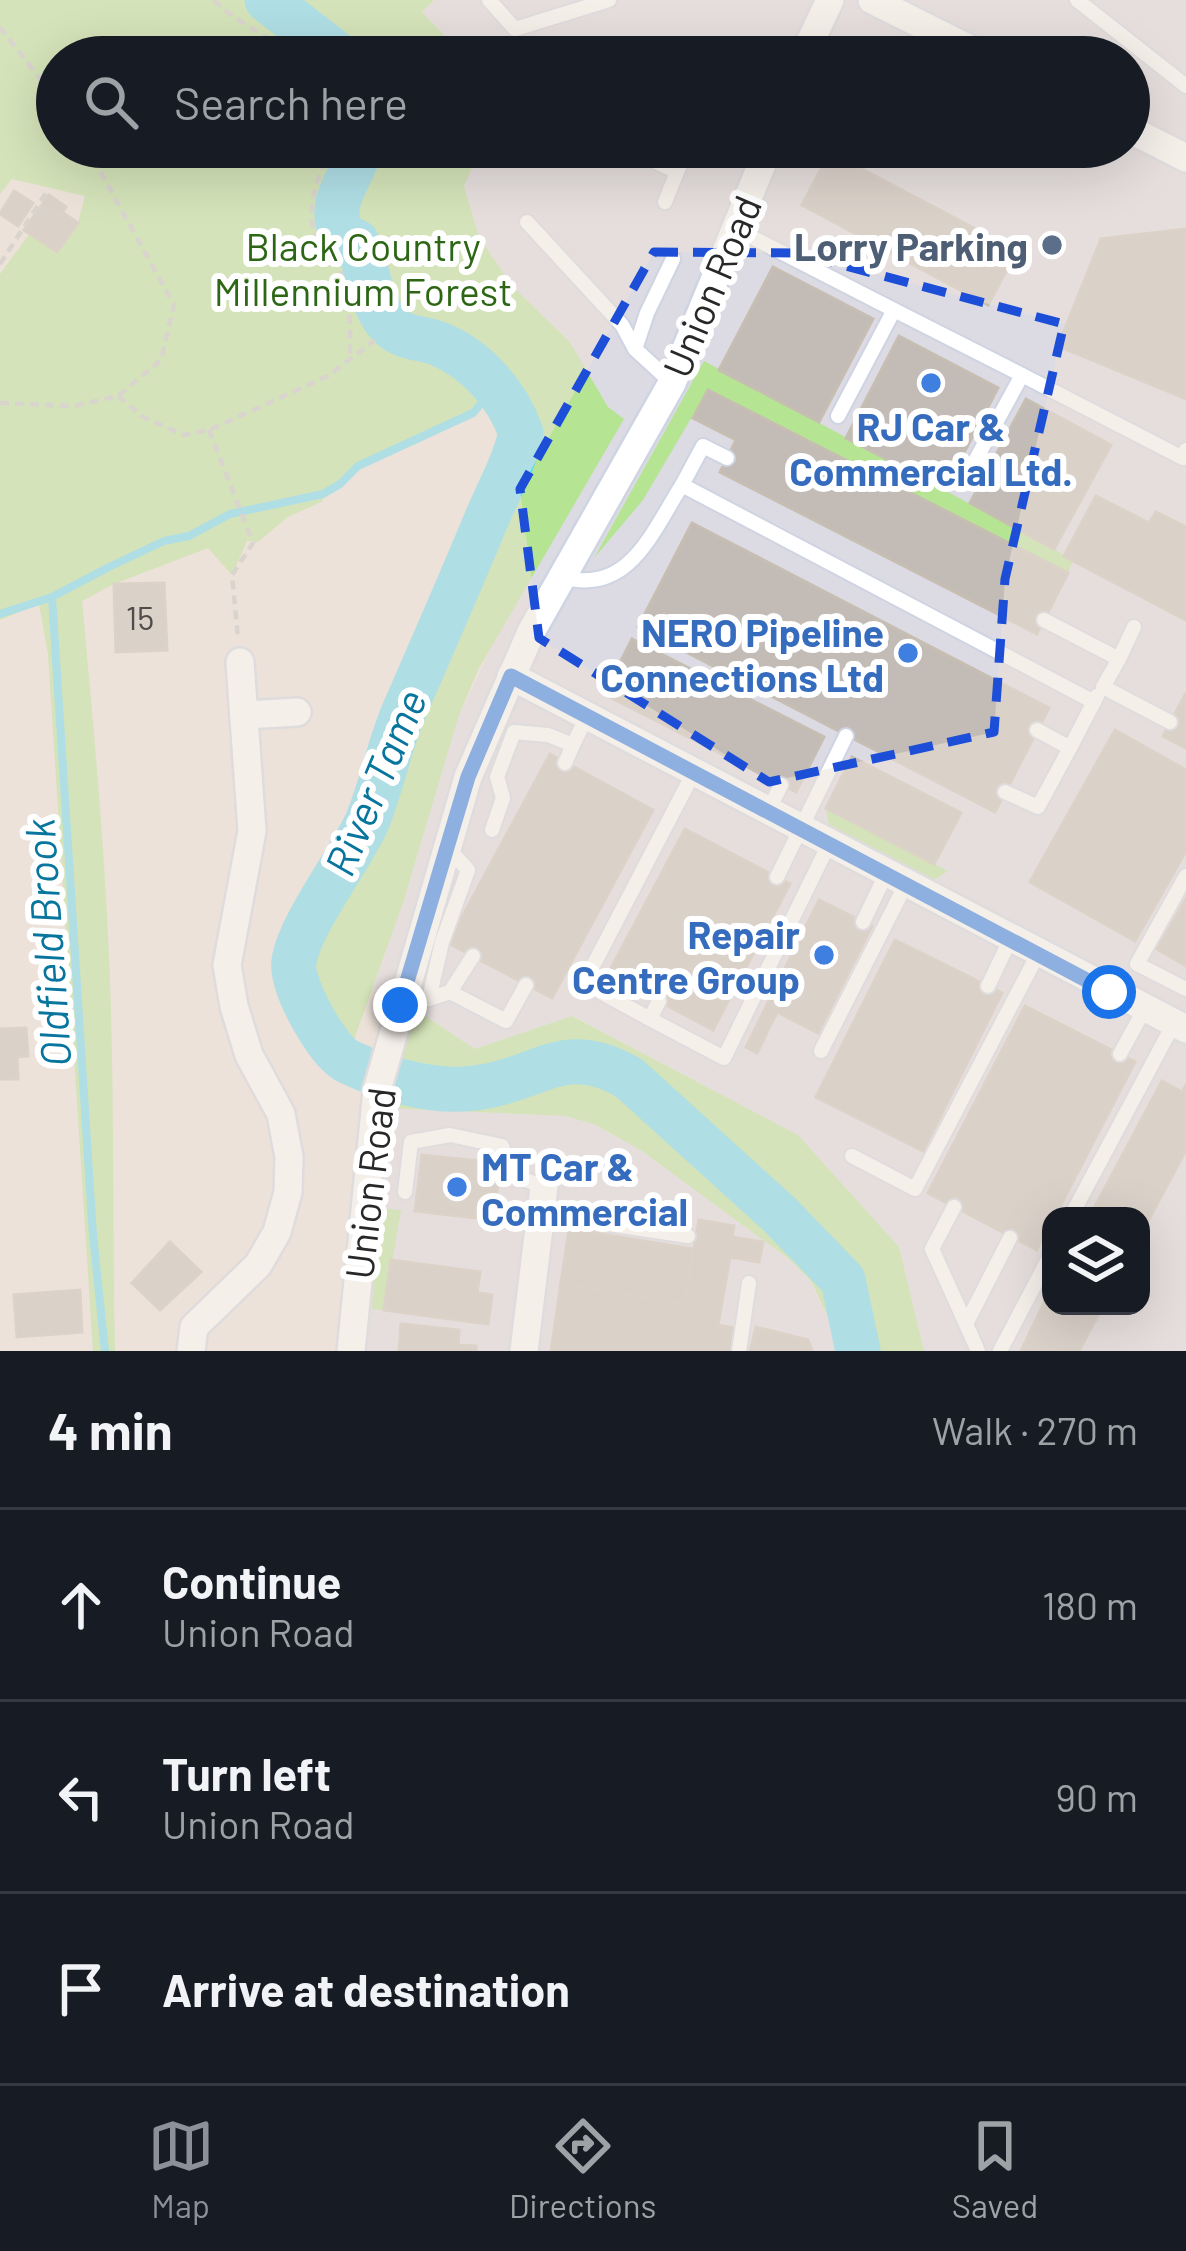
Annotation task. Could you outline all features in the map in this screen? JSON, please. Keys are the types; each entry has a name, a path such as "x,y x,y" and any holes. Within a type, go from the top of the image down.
{"street":[{"path":"811,36 830,0"},
{"path":"872,0 944,36"},
{"path":"1150,140 1186,158"},
{"name":"Union Road","path":"351,1351 377,1090 392,1042 416,996 447,847 468,777 511,676 562,577 672,383 761,168"},
{"path":"191,1351 194,1327 259,1265 277,1232 287,1192 289,1157 281,1114 250,1055 227,965 252,831 241,662"},
{"path":"511,676 1180,1027"},
{"path":"244,715 297,712"},
{"path":"524,1351 543,1200"}],"lane":[{"path":"489,0 515,29 609,0"},
{"path":"1077,0 1123,36"},
{"path":"1150,58 1186,86"},
{"path":"669,168 677,172"},
{"path":"665,202 679,168"},
{"path":"527,222 622,326 635,349 672,383"},
{"path":"736,229 1183,458 1186,450"},
{"path":"635,349 673,259"},
{"path":"838,416 894,310"},
{"path":"964,481 1022,375"},
{"path":"562,577 583,583 604,581 622,571 649,538 704,446 727,458"},
{"path":"682,485 1094,702"},
{"path":"1044,620 1119,658"},
{"path":"1005,792 1038,807 1134,627"},
{"path":"1102,687 1171,722"},
{"path":"565,763 586,716"},
{"path":"1037,730 1070,748"},
{"path":"492,830 503,798 496,777 514,732 548,735 573,745"},
{"path":"777,877 846,736"},
{"path":"694,772 584,983 650,1019 724,1058 829,844"},
{"path":"769,811 781,785"},
{"path":"416,996 474,874 447,847"},
{"path":"1186,876 1137,964 1186,989"},
{"path":"863,922 896,879"},
{"path":"821,1051 896,879"},
{"path":"988,986 1010,940"},
{"path":"852,1156 915,1189 1038,954"},
{"path":"450,992 473,956"},
{"path":"416,996 450,992 506,1022 526,985"},
{"path":"650,1019 659,1001"},
{"path":"1120,1054 1144,1010"},
{"path":"1077,1207 1180,1027"},
{"path":"405,1192 411,1142 450,1135 502,1146 513,1175 543,1200 688,1236"},
{"path":"954,1207 932,1249 978,1351"},
{"path":"966,1324 1010,1238"},
{"path":"1000,1351 1042,1272"},
{"path":"739,1351 749,1283"}],"path":[{"path":"214,0 226,14 267,36"},
{"path":"0,26 36,73"},
{"path":"0,403 74,406 118,396 160,360 174,305 99,168"},
{"path":"322,168 312,218 314,233 340,269 351,312 350,357"},
{"path":"0,264 46,194"},
{"path":"118,396 143,417 184,435 208,430 328,376 375,340"},
{"path":"208,430 253,543 232,575 241,662"}],"highlighted area":[{"path":"654,252 797,253 1064,324 1005,579 994,732 769,782 539,638 520,489"}],"shaded area":[{"path":"434,0 1186,0 1186,1351 924,1351 899,1247 798,1135 573,1016 475,1049 373,988 459,715 608,407 570,342 513,287 479,237 464,186 472,168 1150,168 1150,36 445,36 422,12"},
{"path":"388,1108 566,1116 596,1125 642,1151 789,1259 810,1281 844,1351 351,1351"}],"green space":[{"name":"Black Country Millennium Forest","path":"0,0 434,0 422,12 445,36 36,36 36,168 472,168 464,186 479,237 513,287 570,342 608,407 624,419 478,670 459,715 404,900 345,1065 313,1019 293,965 314,915 375,802 393,739 516,452 518,432 509,406 490,382 481,398 452,423 360,465 323,493 323,501 288,517 258,542 247,541 232,575 208,548 82,601 109,957 115,1351 93,1351 48,654 39,604 0,620 0,274 30,233 57,252 78,223 85,196 12,179 0,194"},
{"path":"704,361 1054,549 1073,561 1068,573 706,393 643,500 594,558"},
{"path":"826,808 948,871 932,881 829,827"},
{"path":"413,1008 475,1049 572,1016 798,1135 899,1247 924,1351 844,1351 811,1281 789,1259 642,1151 596,1125 566,1116 388,1108"},
{"path":"378,1208 401,1210 384,1310 372,1309"}],"building":[{"path":"822,168 860,168 1017,251 988,305 802,205"},
{"path":"14,191 33,203 18,226 0,214"},
{"path":"49,195 66,207 41,241 24,230"},
{"path":"62,212 78,223 57,252 41,241"},
{"path":"1186,229 1186,399 1058,346 1101,239"},
{"path":"773,267 873,319 819,422 719,370"},
{"path":"899,336 998,388 945,489 846,438"},
{"path":"708,390 1068,573 1037,634 720,472 736,440 693,418"},
{"path":"1026,399 1111,445 1054,549 970,503"},
{"path":"1096,496 1149,523 1156,512 1186,527 1186,620 1064,556"},
{"path":"692,523 1049,708 995,812 638,627"},
{"path":"164,583 167,650 116,652 114,584"},
{"path":"632,639 824,737 796,792 604,694"},
{"path":"1186,693 1186,748 1163,736"},
{"path":"1115,730 1186,770 1186,851 1135,941 1030,882"},
{"path":"550,754 653,810 552,998 448,943"},
{"path":"852,757 961,813 934,864 826,808"},
{"path":"685,829 790,884 713,1030 608,974"},
{"path":"1186,899 1186,966 1157,949"},
{"path":"819,900 872,926 818,1033 777,1012 757,1053 746,1047"},
{"path":"895,940 1002,993 923,1151 816,1097"},
{"path":"1025,1006 1135,1062 1060,1207 1042,1207 1037,1250 928,1193"},
{"path":"26,1028 28,1056 17,1057 18,1079 0,1079 0,1029"},
{"path":"1162,1081 1182,1092 1186,1085 1186,1150 1150,1217 1150,1207 1095,1207"},
{"path":"422,1155 500,1163 494,1220 415,1211"},
{"path":"699,1220 734,1226 732,1237 763,1242 759,1262 730,1257 718,1325 735,1328 731,1351 551,1351 561,1283 684,1304"},
{"path":"569,1229 693,1249 684,1304 561,1283"},
{"path":"170,1242 201,1272 160,1310 132,1283"},
{"path":"391,1260 480,1272 477,1293 492,1295 488,1324 384,1310"},
{"path":"80,1290 82,1332 17,1337 14,1295"},
{"path":"1042,1307 1042,1315 1098,1315 1079,1351 1021,1351"},
{"path":"401,1324 459,1330 458,1345 476,1346 476,1351 399,1351"},
{"path":"756,1327 808,1340 812,1351 750,1351"}],"waterway":[{"name":"River Tame","path":"267,0 314,36"},
{"name":"River Tame","path":"352,168 339,200 337,222 341,234 357,242 380,312 399,332 439,344 478,369 508,406 521,433 398,725 366,824 298,946 294,972 304,1001 340,1056 414,1085 482,1087 571,1062 607,1067 629,1078 779,1214 843,1280 858,1351"},
{"name":"Oldfield Brook","path":"105,1351 93,1235 52,597 230,514 323,494 358,466 473,413 491,381"},
{"path":"0,614 52,597"}],"place":[{"name":"Lorry Parking","path":"1052,245"},
{"name":"RJ Car & Commercial Ltd.","path":"931,383"},
{"name":"NERO Pipeline Connections Ltd","path":"908,653"},
{"name":"Repair Centre Group","path":"824,955"},
{"name":"MT Car & Commercial","path":"457,1187"}],"route":[{"path":"400,1005 468,777 511,676 1109,992"}]}
